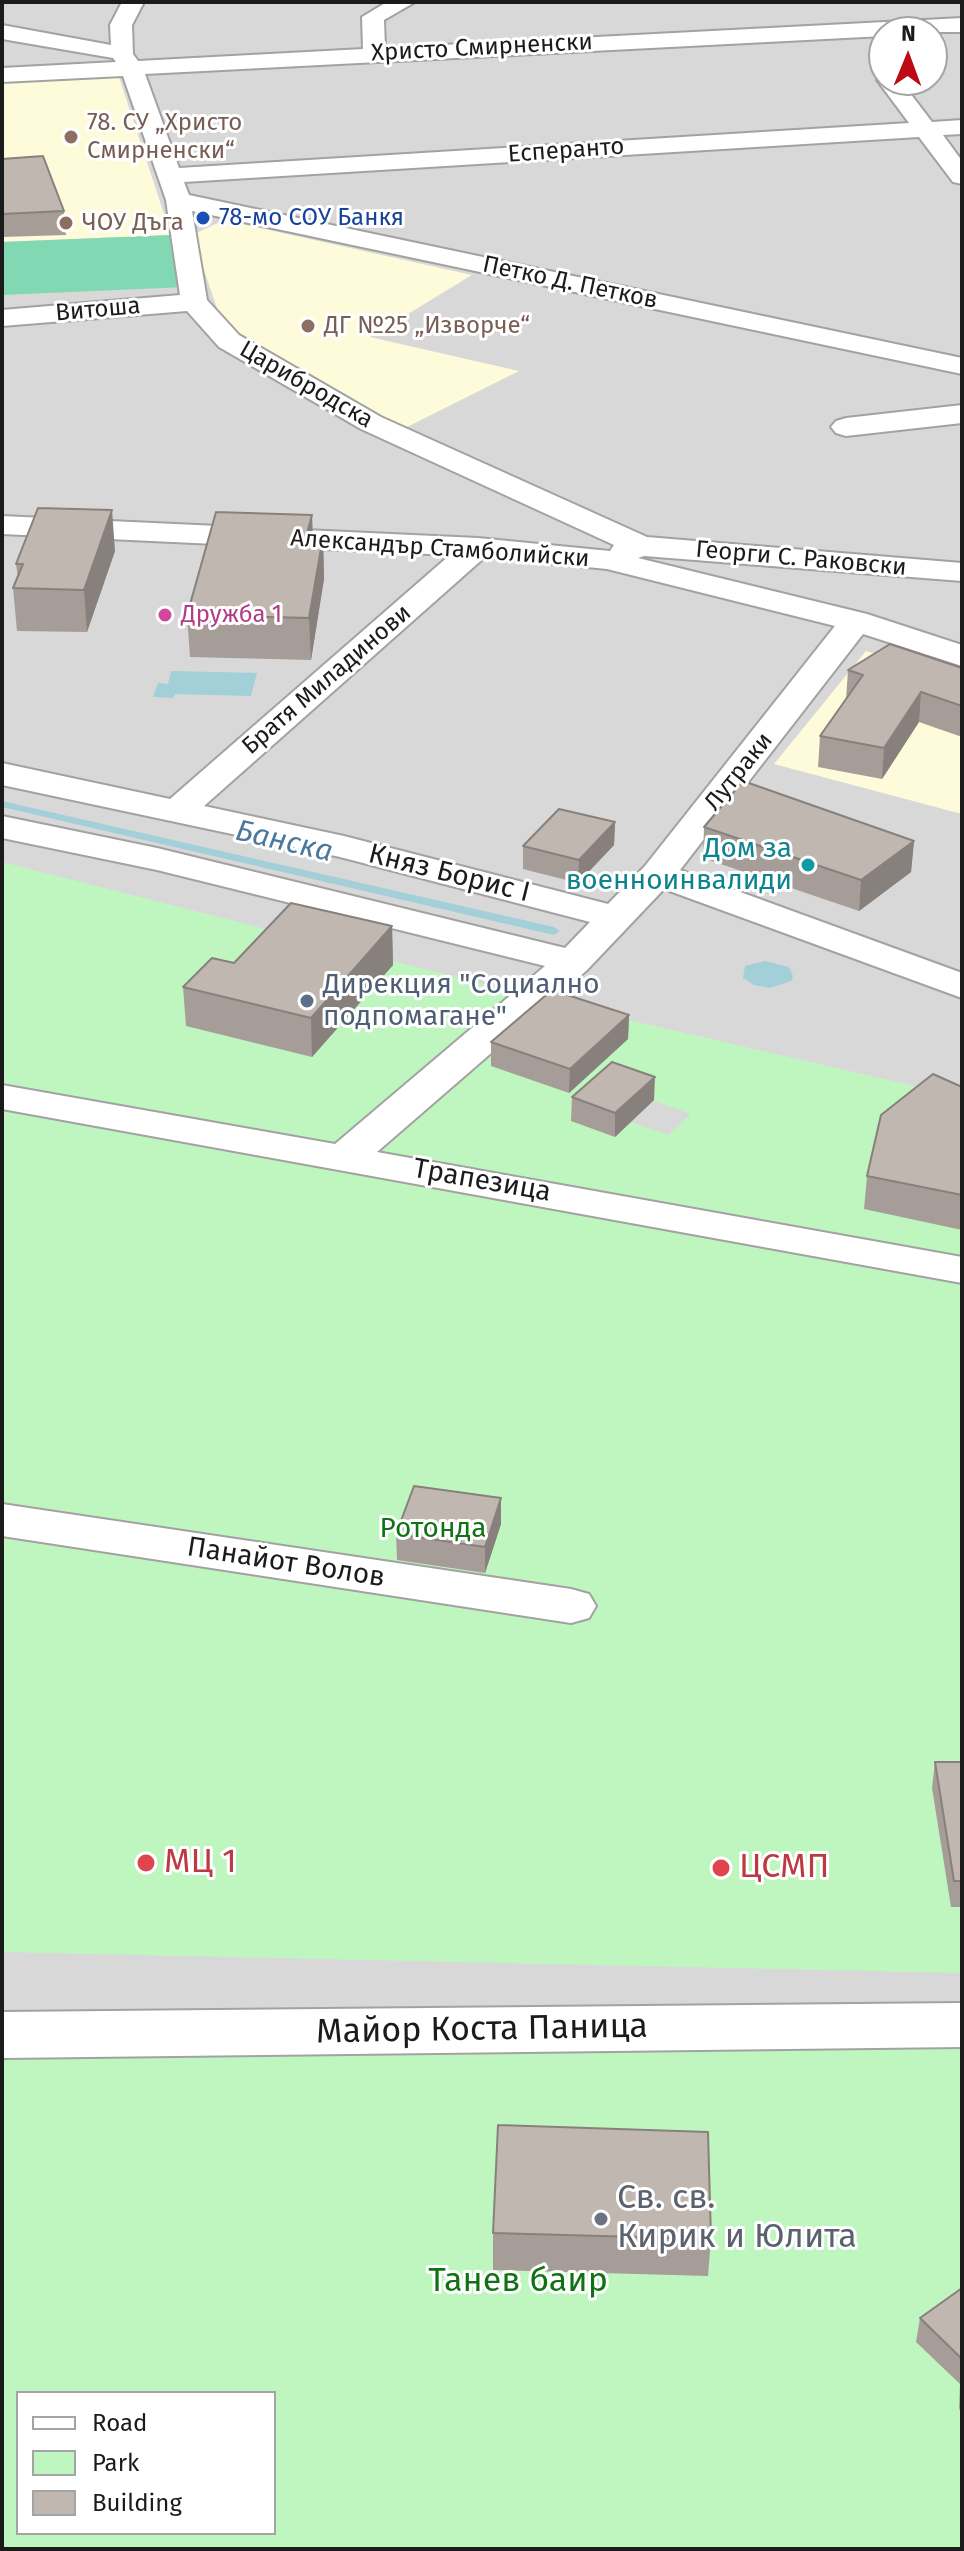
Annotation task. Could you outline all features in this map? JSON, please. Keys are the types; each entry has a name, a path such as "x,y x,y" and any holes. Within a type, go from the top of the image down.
{"street":[{"path":"133,2 121,25 126,60 174,188 194,302"},
{"path":"374,54 373,17 404,2"},
{"name":"Христо Смирненски","path":"2,75 126,60 374,54 962,25"},
{"path":"851,30 868,52"},
{"path":"2,32 126,60"},
{"path":"901,96 962,177"},
{"name":"Есперанто","path":"174,188 962,127"},
{"name":"Петко Д. Петков","path":"174,188 962,366"},
{"name":"Витоша","path":"2,318 194,302"},
{"name":"Царибродска","path":"194,302 229,341 371,423 641,546"},
{"path":"846,427 962,414"},
{"name":"Александър Стамболийски","path":"3,526 478,547 607,560 856,621 962,656"},
{"path":"607,560 641,546"},
{"name":"Георги С. Раковски","path":"641,546 962,572"},
{"name":"Братя Миладинови","path":"176,812 478,547"},
{"name":"Лутраки","path":"347,1156 573,962 613,917 658,874 856,621"},
{"name":"Княз Борис I","path":"2,774 344,847 613,917"},
{"name":"Княз Борис I","path":"2,827 157,859 573,962"},
{"path":"658,874 962,986"},
{"name":"Трапезица","path":"2,1097 347,1156 962,1270"},
{"name":"Панайот Волов","path":"2,1520 571,1606"},
{"name":"Майор Коста Паница","path":"2,2035 962,2025"}],"shaded area":[{"path":"2,2 962,2 962,2549 2,2272"},
{"name":"78. СУ „Христо Смирненски“","path":"117,71 171,235 2,242 2,78"},
{"name":"ДГ №25 „Изворче“","path":"224,220 472,275 370,337 519,371 399,431 243,347 219,314 192,235"},
{"path":"866,651 962,681 962,814 774,764"}],"green space":[{"path":"171,235 186,287 2,295 2,242"},
{"name":"Ротонда","path":"2,862 581,1009 962,1097 962,1973 2,1952","holes":["611,1085 691,1114 668,1135 631,1122"]},
{"name":"Танев баир","path":"2,2012 962,2020 962,2549 2,2549"}],"water":[{"path":"171,671 257,673 251,696 175,694 173,698 153,697 158,683 168,684"},
{"path":"765,961 789,967 793,976 791,981 770,988 754,985 743,978 745,966"}],"building":[{"path":"43,156 64,211 2,214 2,159"},
{"path":"38,508 112,510 84,590 13,588 23,564 16,564"},
{"path":"216,512 312,515 306,537 323,537 309,618 187,615"},
{"path":"890,644 962,668 962,706 921,692 884,748 820,736 863,675 848,670"},
{"path":"743,781 914,841 861,880 704,827"},
{"path":"559,809 615,822 579,860 523,846"},
{"path":"291,903 392,926 311,1018 183,987 212,958 234,963"},
{"path":"552,990 629,1015 570,1069 491,1042"},
{"path":"612,1062 655,1077 615,1113 572,1097"},
{"path":"933,1074 962,1087 962,1195 867,1176 881,1115"},
{"path":"414,1486 501,1498 485,1547 396,1534"},
{"path":"935,1762 962,1762 962,1881 954,1881"},
{"name":"Св. св. Кирик и Юлита","path":"498,2125 708,2132 711,2239 493,2233"},
{"path":"962,2288 962,2359 920,2318"}],"waterway":[{"name":"Банска","path":"2,804 554,931"}],"place":[{"name":"78. СУ „Христо Смирненски“","path":"71,137"},
{"name":"78-мо СОУ Банкя","path":"203,218"},
{"name":"ЧОУ Дъга","path":"66,223"},
{"name":"ДГ №25 „Изворче“","path":"308,326"},
{"name":"Дружба 1","path":"165,615"},
{"name":"Дом за военноинвалиди","path":"808,865"},
{"name":"Дирекция \"Социално подпомагане\"","path":"307,1001"},
{"name":"МЦ 1","path":"146,1863"},
{"name":"ЦСМП","path":"721,1868"},
{"name":"Св. св. Кирик и Юлита","path":"601,2219"}]}
